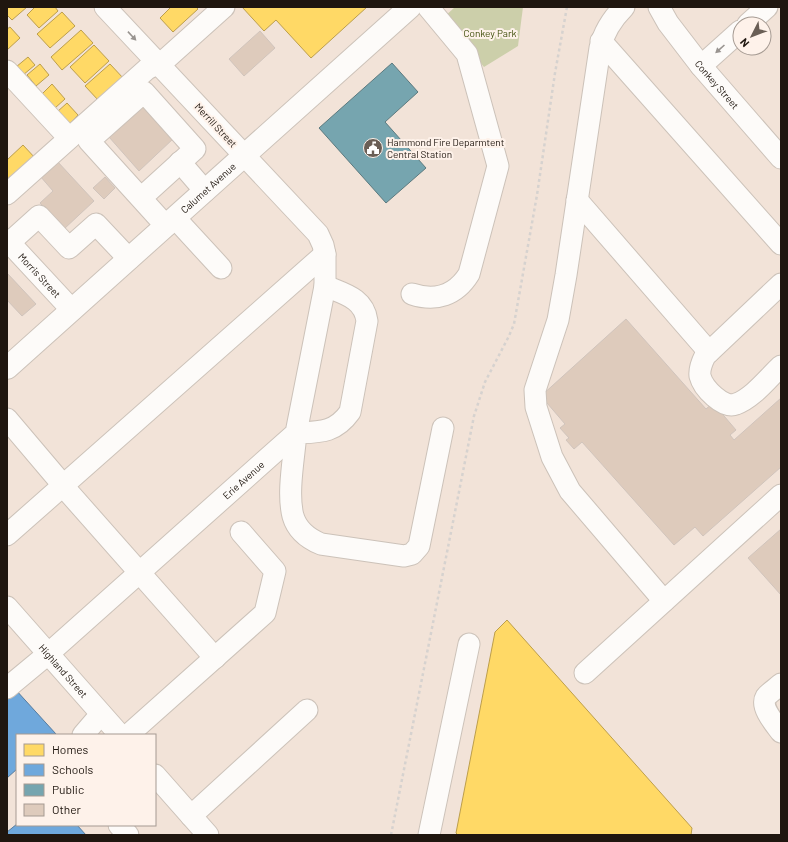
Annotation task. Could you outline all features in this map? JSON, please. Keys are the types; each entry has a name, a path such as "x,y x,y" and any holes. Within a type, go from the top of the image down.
{"main road":[{"name":"Calumet Avenue","path":"7,368 410,7"}],"street":[{"name":"Merrill Street","path":"105,7 318,234 324,250"},
{"path":"7,194 147,69 166,59 224,7"},
{"path":"412,294 432,298 444,296 455,291 463,283 469,274 498,166 467,54 428,7"},
{"path":"624,7 612,19 601,41 566,275 558,320 535,390 536,407 552,457 570,491 664,601"},
{"name":"Conkey Street","path":"660,7 668,23 701,66 781,158"},
{"path":"756,16 766,7"},
{"path":"701,66 732,38"},
{"path":"601,41 781,244"},
{"path":"7,71 69,138"},
{"path":"141,198 195,149 144,92 89,141 141,198 221,268"},
{"path":"165,115 187,95"},
{"path":"180,162 205,190"},
{"path":"577,200 709,352"},
{"path":"8,242 39,216 69,248 96,224 129,259"},
{"name":"Morris Street","path":"8,242 72,310"},
{"path":"324,250 325,286 296,433 291,500 294,518 300,529 310,539 321,544 404,556 412,554 419,546 443,428"},
{"path":"7,535 60,482 324,250"},
{"path":"781,284 705,356 700,370 700,378 715,396 730,405 742,401 781,366"},
{"path":"296,433 321,432 334,428 344,420 350,412 367,321 366,312 353,299 325,286"},
{"path":"7,420 139,573 215,658"},
{"name":"Erie Avenue","path":"7,688 48,654 296,433"},
{"path":"585,673 781,495"},
{"path":"129,734 265,613 275,571 241,532"},
{"name":"Highland Street","path":"7,607 119,734"},
{"path":"429,835 469,644"},
{"path":"7,676 28,670"},
{"path":"781,684 766,698 764,705 773,722 781,732"},
{"path":"191,816 307,710"},
{"path":"84,734 101,714"},
{"path":"156,776 208,835"},
{"path":"120,826 128,835"}],"path":[{"path":"391,835 474,416 485,382 514,324 538,195 554,73 567,7"}],"green space":[{"name":"Conkey Park","path":"455,7 523,7 518,46 484,67 443,18"}],"building: Homes":[{"path":"7,7 27,7 12,20 7,15"},
{"path":"35,7 55,7 58,11 39,28 27,15"},
{"path":"171,7 196,7 198,9 173,32 160,18"},
{"path":"242,7 367,7 311,58 276,20 264,31"},
{"path":"62,12 75,26 50,48 37,34"},
{"path":"10,27 20,38 7,50 7,29"},
{"path":"81,30 93,43 62,70 51,57"},
{"path":"94,45 109,61 85,83 70,67"},
{"path":"28,57 35,65 23,75 16,67"},
{"path":"40,64 49,75 36,86 27,75"},
{"path":"110,64 124,79 99,101 85,86"},
{"path":"52,84 65,99 55,108 42,94"},
{"path":"67,103 78,115 68,125 57,112"},
{"path":"23,145 36,159 7,185 7,160"},
{"path":"507,620 692,828 691,835 458,835 456,833 495,632"}],"building: Schools":[{"path":"15,689 56,734 16,734 16,770 7,778 7,696"},
{"path":"16,825 78,826 86,835 7,835 7,832"}],"building: Public":[{"name":"Hammond Fire Deparmtent Central Station","path":"392,63 418,92 385,122 426,168 386,203 319,128"}],"building: Other":[{"path":"260,31 275,48 244,76 229,59"},
{"path":"143,105 174,138 139,171 109,137"},
{"path":"57,161 94,201 64,229 40,203 53,191 40,176"},
{"path":"105,177 115,188 104,199 93,188"},
{"path":"7,273 36,304 22,316 7,300"},
{"path":"626,319 706,409 713,403 736,430 730,435 734,440 781,398 781,467 703,536 695,527 674,545 582,442 574,449 566,440 569,438 560,428 565,424 541,396"},
{"path":"781,529 781,595 748,558"}],"place":[{"name":"Hammond Fire Deparmtent Central Station","path":"373,148"}]}
